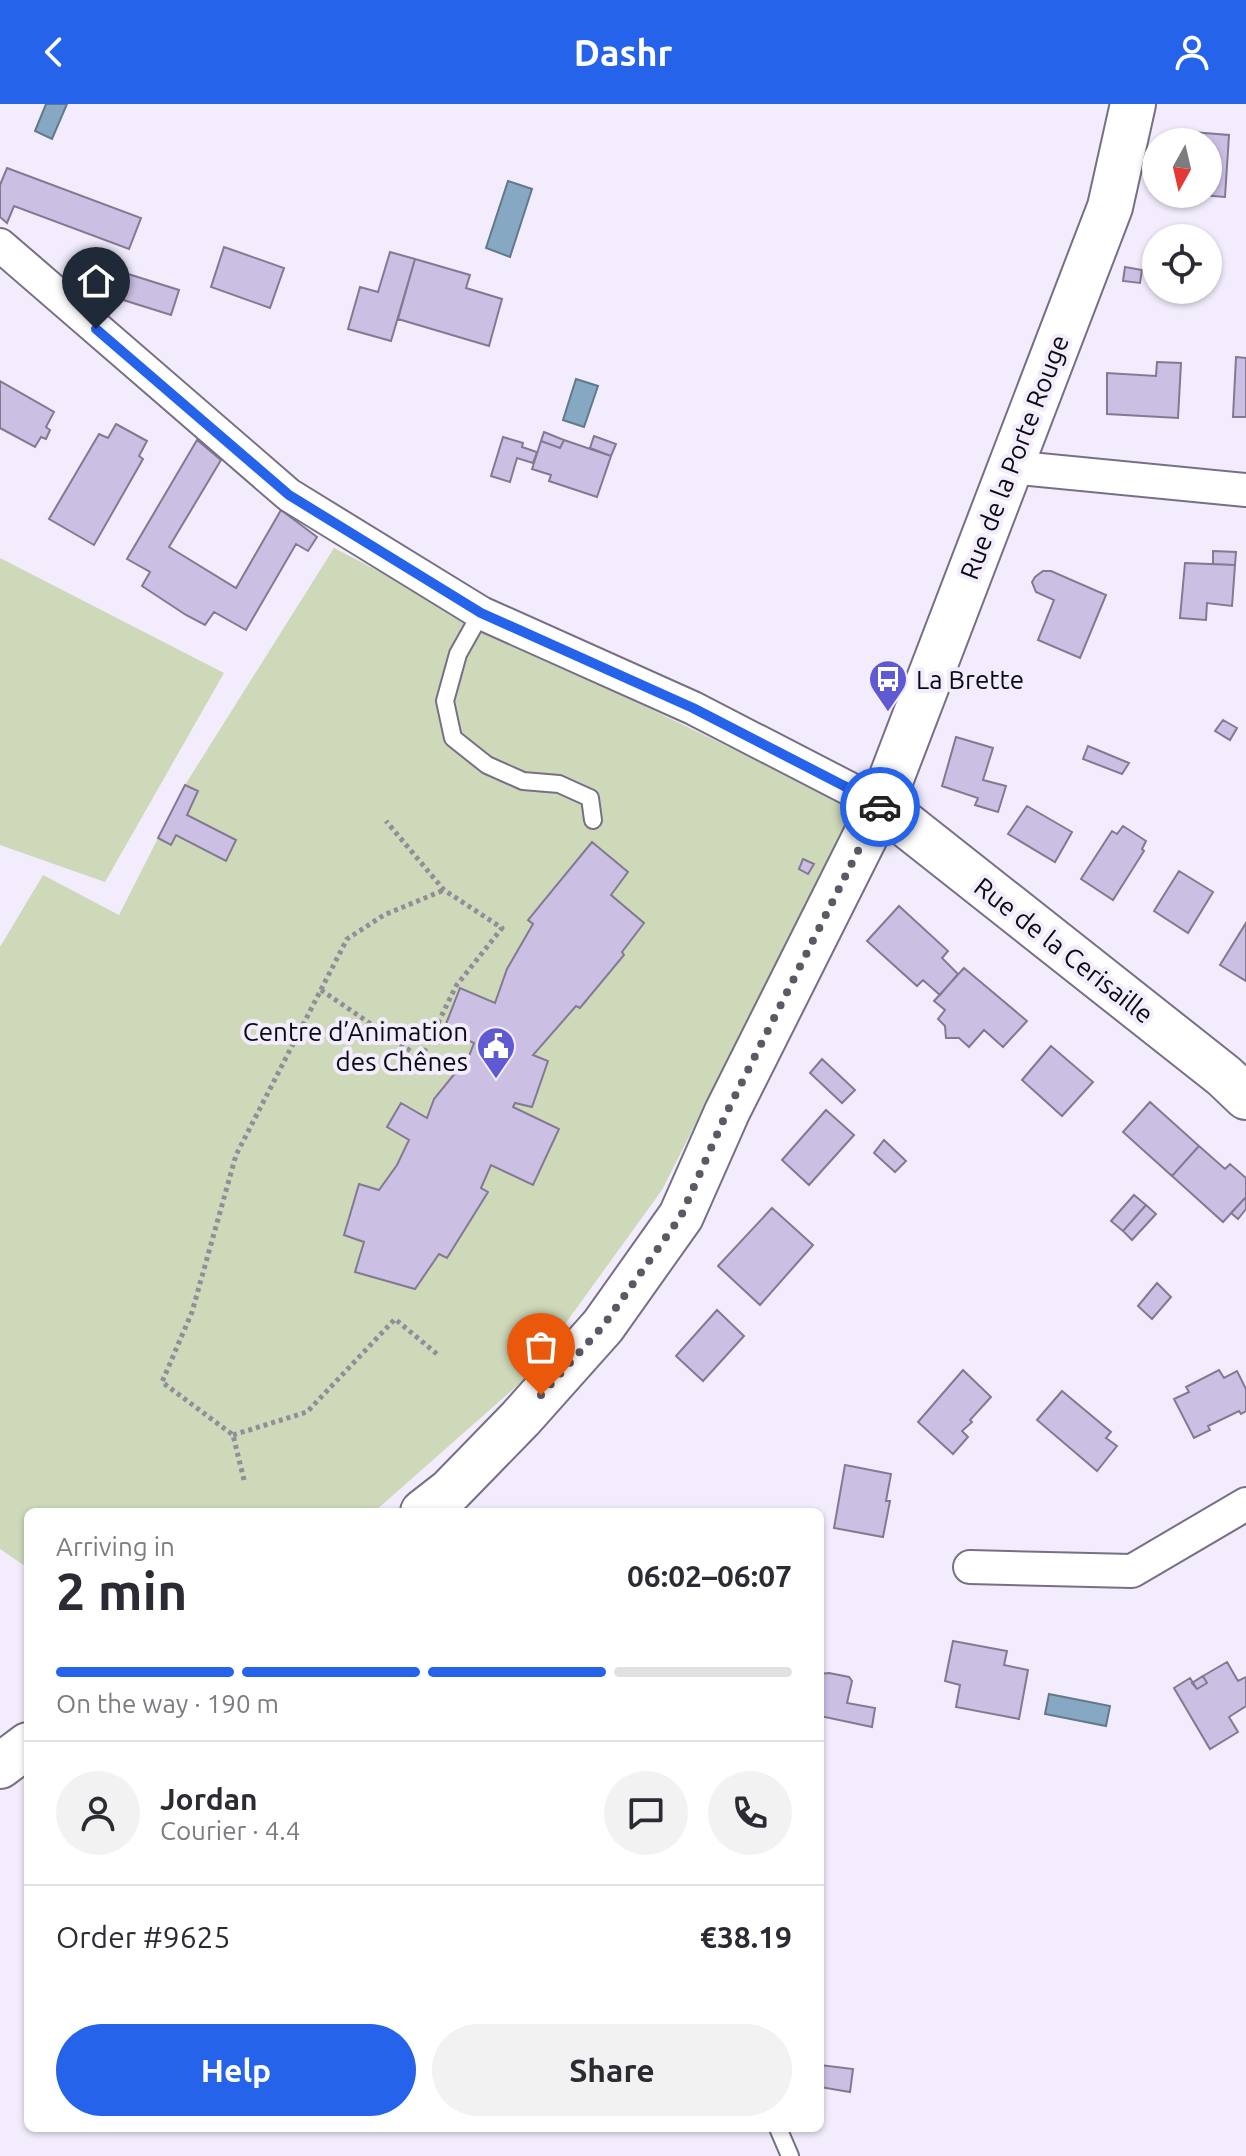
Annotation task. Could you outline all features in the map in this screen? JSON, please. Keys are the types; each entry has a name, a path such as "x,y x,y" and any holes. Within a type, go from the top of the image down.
{"street":[{"name":"Rue de la Porte Rouge","path":"428,1508 450,1491 521,1418 603,1326 681,1216 727,1112 881,805 1110,207 1133,104"},
{"path":"0,245 289,495 481,613 693,708 881,805"},
{"path":"1010,467 1246,490"},
{"name":"Rue de la Cerisaille","path":"881,805 1224,1076 1246,1097"},
{"path":"970,1567 1132,1571 1246,1504"},
{"path":"0,1766 24,1748"}],"lane":[{"path":"481,613 458,654 445,701 453,738 487,765 523,781 559,784 590,798 593,820"},
{"path":"780,2132 790,2156"}],"path":[{"path":"321,990 421,1058 456,986 502,928 444,890 386,821"},
{"path":"244,1480 233,1435 162,1382 192,1312 236,1155 347,939 384,915 444,890"},
{"path":"233,1435 307,1412 395,1319 437,1354"}],"green space":[{"path":"334,548 611,690 855,808 662,1190 526,1378 379,1508 24,1508 24,1565 0,1549 0,947 43,875 119,915 185,785"},
{"path":"0,558 224,673 105,882 0,845"}],"water":[{"path":"46,104 67,104 52,139 35,131"},
{"path":"508,181 532,189 510,257 486,248"},
{"path":"576,379 598,386 584,427 563,420"},
{"path":"1049,1694 1110,1706 1106,1726 1045,1714"}],"building":[{"path":"1222,134 1229,135 1225,197 1222,197"},
{"path":"7,168 141,218 129,249 14,206 7,223 0,217 0,185"},
{"path":"224,247 284,268 270,308 211,287"},
{"path":"390,252 415,259 391,341 348,329 360,287 378,292"},
{"path":"96,254 119,274 102,296 78,278"},
{"path":"415,259 470,275 466,288 502,299 489,346 398,319"},
{"path":"1125,267 1142,270 1140,283 1123,281"},
{"path":"125,273 179,290 171,315 117,298"},
{"path":"1236,357 1246,358 1246,417 1233,417"},
{"path":"1157,362 1181,363 1178,418 1107,414 1107,373 1156,376"},
{"path":"0,381 54,412 46,427 50,430 46,439 41,437 35,447 0,428"},
{"path":"116,424 147,441 139,456 143,459 94,545 49,519 99,434 108,438"},
{"path":"544,432 564,440 560,448 541,441"},
{"path":"594,436 616,444 611,456 590,448"},
{"path":"503,437 523,443 522,447 537,452 533,463 517,458 510,482 491,476"},
{"path":"197,440 221,460 169,547 236,588 281,510 317,537 308,551 296,544 246,630 214,612 205,625 186,615 142,586 150,572 127,559"},
{"path":"564,440 611,456 597,497 549,481 551,475 532,469 541,441 560,448"},
{"path":"1213,551 1236,552 1235,565 1213,564"},
{"path":"1185,563 1235,565 1232,606 1207,603 1206,620 1180,618"},
{"path":"1043,571 1051,571 1106,595 1080,658 1038,640 1054,600 1036,592 1032,582"},
{"path":"1223,720 1237,728 1230,740 1215,731"},
{"path":"956,737 993,748 983,780 1006,786 998,812 975,805 978,798 942,786"},
{"path":"1088,746 1129,763 1122,774 1083,759"},
{"path":"185,785 198,791 187,815 236,840 226,861 176,835 171,845 158,838"},
{"path":"1027,806 1072,832 1055,862 1008,834"},
{"path":"1123,826 1146,841 1144,851 1113,900 1081,879 1112,831 1117,834"},
{"name":"Centre d’Animation des Chênes","path":"592,842 628,872 611,895 644,923 622,952 624,955 580,1008 576,1006 533,1055 548,1061 532,1107 515,1103 513,1107 559,1129 533,1185 491,1165 481,1188 488,1192 447,1258 439,1254 415,1289 355,1272 364,1242 344,1235 359,1184 379,1190 397,1165 409,1140 387,1127 401,1103 427,1118 434,1099 469,1056 474,1043 444,1029 460,988 495,1003 507,969 533,924 528,920"},
{"path":"803,859 814,864 808,874 799,869"},
{"path":"1179,871 1213,892 1188,933 1154,911"},
{"path":"899,906 948,951 942,958 958,974 940,995 923,980 917,986 867,941"},
{"path":"1246,923 1246,981 1220,965"},
{"path":"964,968 1027,1021 1003,1047 984,1030 969,1047 959,1038 946,1038 945,1026 938,1019 945,1010 934,1001"},
{"path":"1051,1046 1093,1082 1062,1116 1022,1080"},
{"path":"822,1059 855,1090 842,1103 810,1073"},
{"path":"1150,1102 1199,1146 1172,1176 1123,1132"},
{"path":"826,1110 854,1135 809,1185 782,1160"},
{"path":"884,1140 906,1161 895,1172 874,1153"},
{"path":"1199,1146 1225,1169 1230,1164 1246,1178 1246,1197 1223,1222 1172,1176"},
{"path":"1134,1195 1146,1205 1123,1231 1111,1221"},
{"path":"1246,1197 1246,1209 1238,1219 1231,1213"},
{"path":"1146,1205 1156,1214 1132,1240 1123,1231"},
{"path":"772,1208 813,1245 760,1305 718,1266"},
{"path":"1157,1283 1171,1297 1152,1319 1138,1306"},
{"path":"717,1310 744,1336 703,1381 676,1356"},
{"path":"963,1370 991,1397 962,1431 968,1437 953,1454 918,1422"},
{"path":"1219,1370 1224,1378 1237,1371 1246,1389 1246,1411 1241,1414 1239,1411 1208,1426 1210,1430 1194,1438 1174,1399 1189,1392 1186,1387"},
{"path":"1062,1391 1111,1432 1106,1438 1117,1446 1097,1471 1037,1420"},
{"path":"845,1465 891,1474 886,1501 890,1501 883,1537 834,1528"},
{"path":"953,1641 1007,1651 1004,1665 1028,1670 1019,1719 956,1707 960,1685 945,1681"},
{"path":"1227,1662 1238,1681 1246,1677 1246,1706 1229,1717 1238,1732 1210,1749 1174,1688 1190,1678 1197,1689 1207,1683 1203,1676"},
{"path":"824,1674 849,1677 852,1681 847,1703 875,1708 872,1727 824,1717"},
{"path":"1203,1676 1207,1683 1197,1689 1192,1683"},
{"path":"824,2065 853,2069 850,2092 824,2088"}],"way so far":[{"path":"541,1395 603,1326 681,1216 727,1112 880,807"}],"place":[{"name":"La Brette","path":"888,713"},
{"name":"Centre d’Animation des Chênes","path":"496,1080"}],"route":[{"path":"96,329 289,495 481,613 693,708 880,807"}]}
